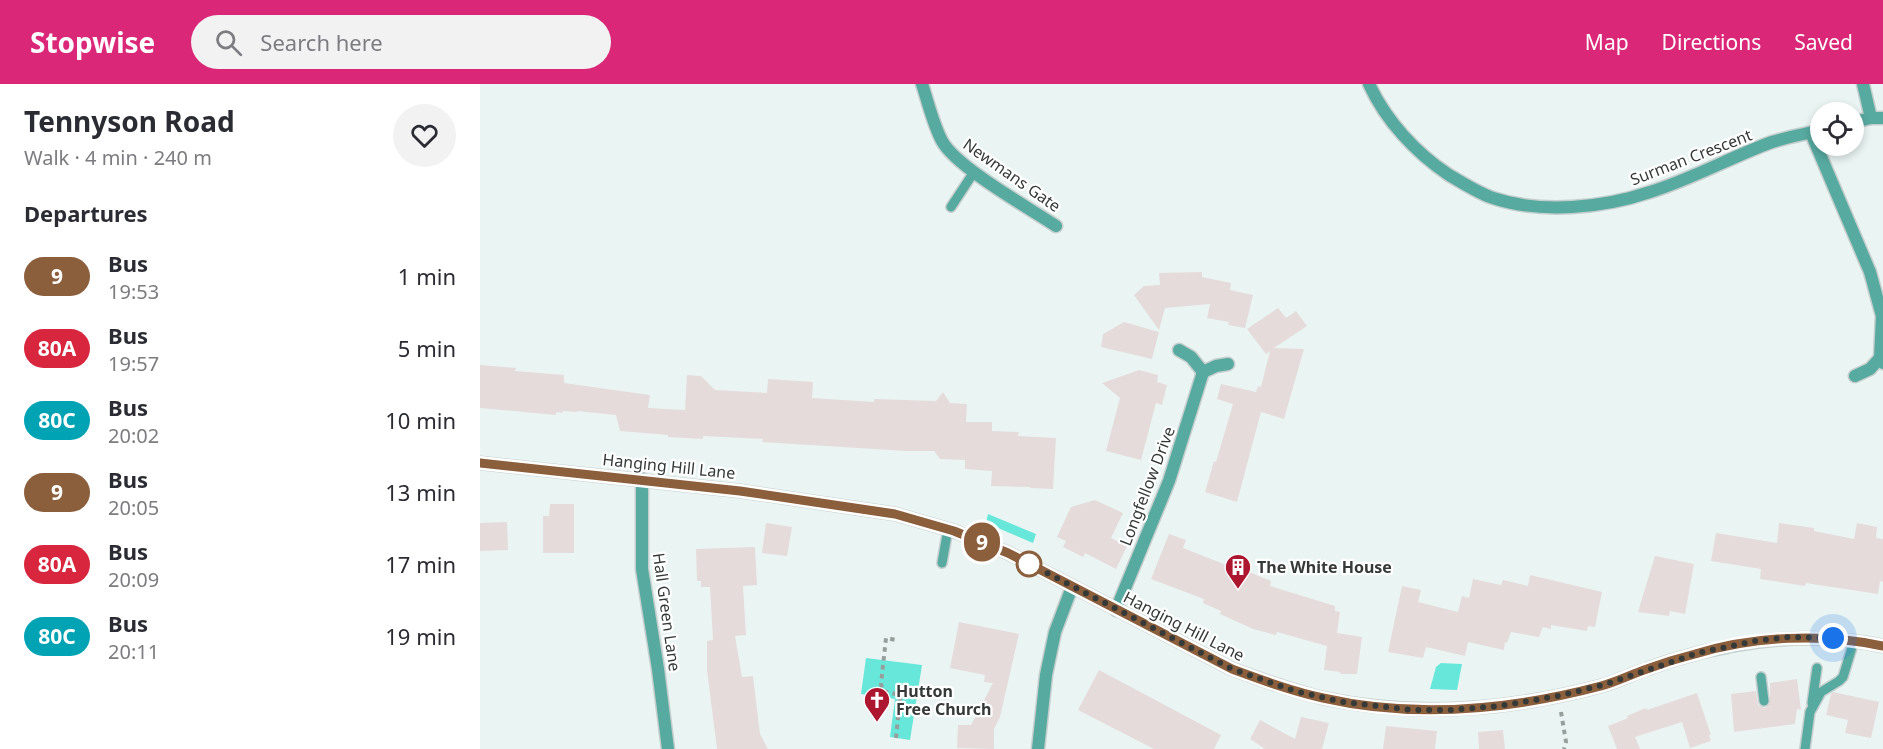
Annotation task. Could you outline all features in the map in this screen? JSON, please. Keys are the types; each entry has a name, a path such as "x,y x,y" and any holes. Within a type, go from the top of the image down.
{"street":[{"name":"Newmans Gate","path":"922,84 942,140 948,150 974,172 1056,226"},
{"name":"Surman Crescent","path":"1369,84 1377,101 1402,135 1432,163 1464,184 1493,198 1527,205 1574,207 1613,203 1652,192 1774,141 1810,132"},
{"path":"1863,84 1877,118"},
{"path":"1826,156 1870,272 1882,316 1882,361 1855,375"},
{"path":"1179,350 1191,357 1203,372 1228,364"},
{"name":"Longfellow Drive","path":"1116,610 1169,481 1203,372"},
{"name":"Hanging Hill Lane","path":"480,463 740,491 895,514 948,529 1008,553 1232,669 1295,691 1343,702 1411,710 1499,706 1558,696 1603,685 1698,653 1755,641 1790,637 1833,638 1883,646"},
{"name":"Hall Green Lane","path":"642,479 642,569 668,749"},
{"path":"1038,749 1046,675 1055,632 1072,587"}],"lane":[{"path":"951,207 974,172"},
{"path":"942,564 948,529"},
{"path":"1810,712 1821,692 1843,677 1854,641"},
{"path":"1805,749 1817,668"},
{"path":"1761,677 1764,702"}],"path":[{"path":"896,640 886,638 880,684 884,691 896,694 900,698 896,738"},
{"path":"1558,696 1566,742 1564,749"}],"shaded area":[{"path":"988,514 1036,534 1033,543 986,523"},
{"path":"866,658 922,665 910,740 890,737 895,699 861,694"},
{"path":"1441,663 1462,664 1457,690 1430,689 1436,667"}],"building":[{"path":"1202,272 1202,277 1231,283 1230,290 1253,295 1245,328 1207,318 1210,304 1165,308 1159,330 1134,295 1144,286 1160,285 1159,273"},
{"path":"1278,308 1286,318 1296,311 1307,326 1274,348 1304,349 1284,419 1261,412 1237,502 1205,492 1233,404 1217,399 1221,384 1256,392 1258,386 1261,387 1270,351 1266,354 1247,329"},
{"path":"1124,322 1159,332 1152,359 1101,347 1103,334"},
{"path":"480,365 516,368 515,371 564,375 564,383 650,395 648,408 685,410 687,375 701,376 715,390 767,393 768,379 813,382 812,398 874,402 874,399 936,401 943,392 950,403 967,404 966,422 992,422 992,431 1019,432 1018,436 1056,438 1053,489 991,486 992,471 965,469 965,460 940,459 934,451 762,442 763,439 668,437 668,435 620,431 616,415 563,411 562,413 556,412 556,415 480,408"},
{"path":"1139,370 1158,375 1157,382 1167,385 1162,405 1156,403 1141,460 1106,451 1120,398 1102,383"},
{"path":"1095,500 1123,513 1111,538 1127,546 1116,569 1085,553 1083,557 1063,547 1066,541 1057,537 1071,507"},
{"path":"550,504 574,504 574,553 543,553 543,516 549,516"},
{"path":"507,522 508,550 480,551 480,523"},
{"path":"766,523 792,527 787,556 762,553"},
{"path":"1779,523 1814,528 1814,531 1854,539 1857,523 1877,527 1876,538 1883,539 1883,582 1880,581 1878,594 1806,583 1805,586 1760,579 1761,569 1711,561 1716,533 1777,543"},
{"path":"1169,534 1186,540 1183,548 1271,581 1270,586 1335,606 1335,611 1340,612 1337,633 1362,637 1357,674 1341,674 1324,670 1327,646 1277,632 1276,635 1253,629 1220,614 1221,611 1203,603 1204,599 1151,579"},
{"path":"755,547 757,585 743,586 746,635 735,636 742,677 753,676 760,734 768,749 717,749 707,670 707,641 713,640 710,587 701,587 701,581 697,581 696,549"},
{"path":"1655,556 1694,564 1685,614 1670,611 1669,616 1638,612"},
{"path":"1530,575 1602,592 1595,627 1588,626 1587,631 1551,625 1551,629 1543,627 1539,637 1511,632 1507,643 1505,642 1504,650 1468,642 1465,656 1426,647 1423,658 1388,652 1402,586 1421,590 1418,602 1458,612 1462,596 1469,598 1473,579 1501,585 1503,580 1528,586"},
{"path":"959,622 1019,634 1000,717 994,729 994,749 957,748 958,725 971,725 993,683 984,682 985,675 950,668"},
{"path":"1099,670 1221,735 1214,749 1154,749 1078,710"},
{"path":"1797,679 1801,710 1797,709 1795,724 1734,732 1731,694 1756,691 1758,705 1765,708 1770,703 1770,683"},
{"path":"1833,692 1879,702 1871,738 1845,733 1848,720 1826,715"},
{"path":"1697,693 1711,741 1690,748 1682,722 1635,737 1640,749 1617,749 1608,726 1646,708 1647,710"},
{"path":"1301,717 1329,723 1322,749 1265,749 1250,739 1260,720 1295,739"},
{"path":"1386,726 1437,731 1435,749 1383,749"},
{"path":"1503,730 1505,749 1479,749 1478,732"}],"bus line":[{"name":"9","path":"480,463 740,491 895,514 954,531 1008,553 1232,669 1267,683 1320,698 1374,707 1450,710 1499,706 1558,696 1603,685 1698,653 1755,641 1790,637 1833,638 1883,646"}],"place":[{"name":"The White House","path":"1238,590"},
{"name":"Hutton Free Church","path":"877,723"}],"route":[{"path":"1029,564 1024,561 1232,669 1267,683 1320,698 1374,707 1450,710 1499,706 1558,696 1603,685 1698,653 1755,641 1790,637 1833,638"}]}
